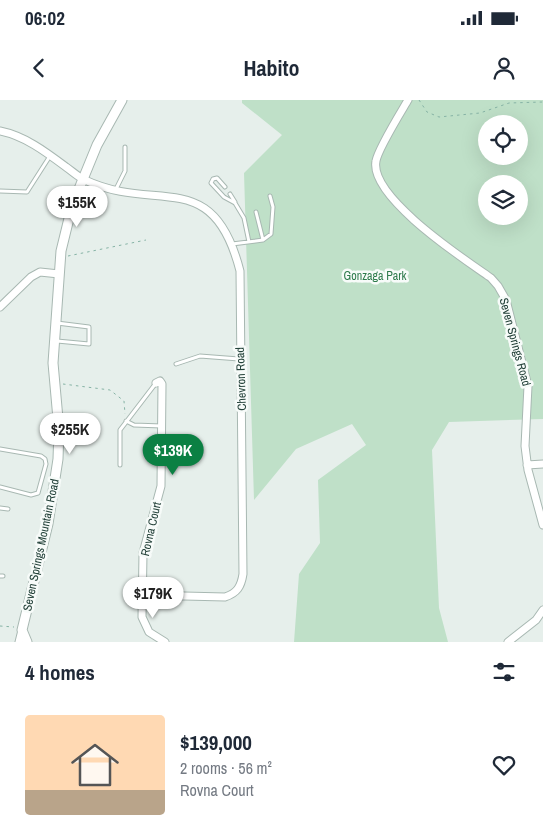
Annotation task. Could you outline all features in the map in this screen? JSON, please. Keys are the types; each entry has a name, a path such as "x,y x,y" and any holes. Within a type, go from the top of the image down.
{"street":[{"name":"Seven Springs Mountain Road","path":"22,630 55,488 59,430 54,340 60,258 66,222 97,145 122,100"},
{"name":"Seven Springs Road","path":"408,100 376,159 376,173 382,186 398,205 434,237 490,278 498,286 506,300 528,386 525,446 527,465 543,525"},
{"name":"Chevron Road","path":"0,131 26,140 83,179 115,191 182,198 193,201 212,215 231,244 240,271 242,410 241,585 234,593 225,597 143,595"},
{"path":"0,307 31,277 40,272 59,274"},
{"name":"Rovna Court","path":"156,383 160,381 162,384 161,486 143,553 142,617 144,626 149,632 165,642"},
{"path":"527,465 543,464"},
{"path":"508,642 536,620 543,610"},
{"path":"19,642 22,630"},
{"path":"22,630 27,642"}],"lane":[{"path":"115,191 126,171 125,147"},
{"path":"0,191 27,192 50,156"},
{"path":"225,187 217,178 213,179 211,183 228,200 235,203"},
{"path":"230,194 244,218 249,242"},
{"path":"231,244 263,240 271,234 274,223 274,207 270,196"},
{"path":"256,212 263,240"},
{"path":"54,340 89,344 89,327 55,322"},
{"path":"176,364 200,356 222,356 240,360"},
{"path":"120,465 120,430 156,383"},
{"path":"126,421 134,425 162,426"},
{"path":"0,449 41,456 45,459 46,464 38,493 31,495 0,487"},
{"path":"0,508 8,510"}],"path":[{"path":"419,100 426,112 439,117 480,113 509,103 543,102"},
{"path":"60,258 146,240"},
{"path":"55,382 110,390 124,401 126,421"},
{"path":"0,626 18,627 22,630"}],"green space":[{"name":"Gonzaga Park","path":"242,100 543,100 543,419 449,422 432,450 439,608 448,642 294,642 299,574 320,543 318,480 366,445 352,424 296,449 254,500 244,173 282,135 242,103"}]}
